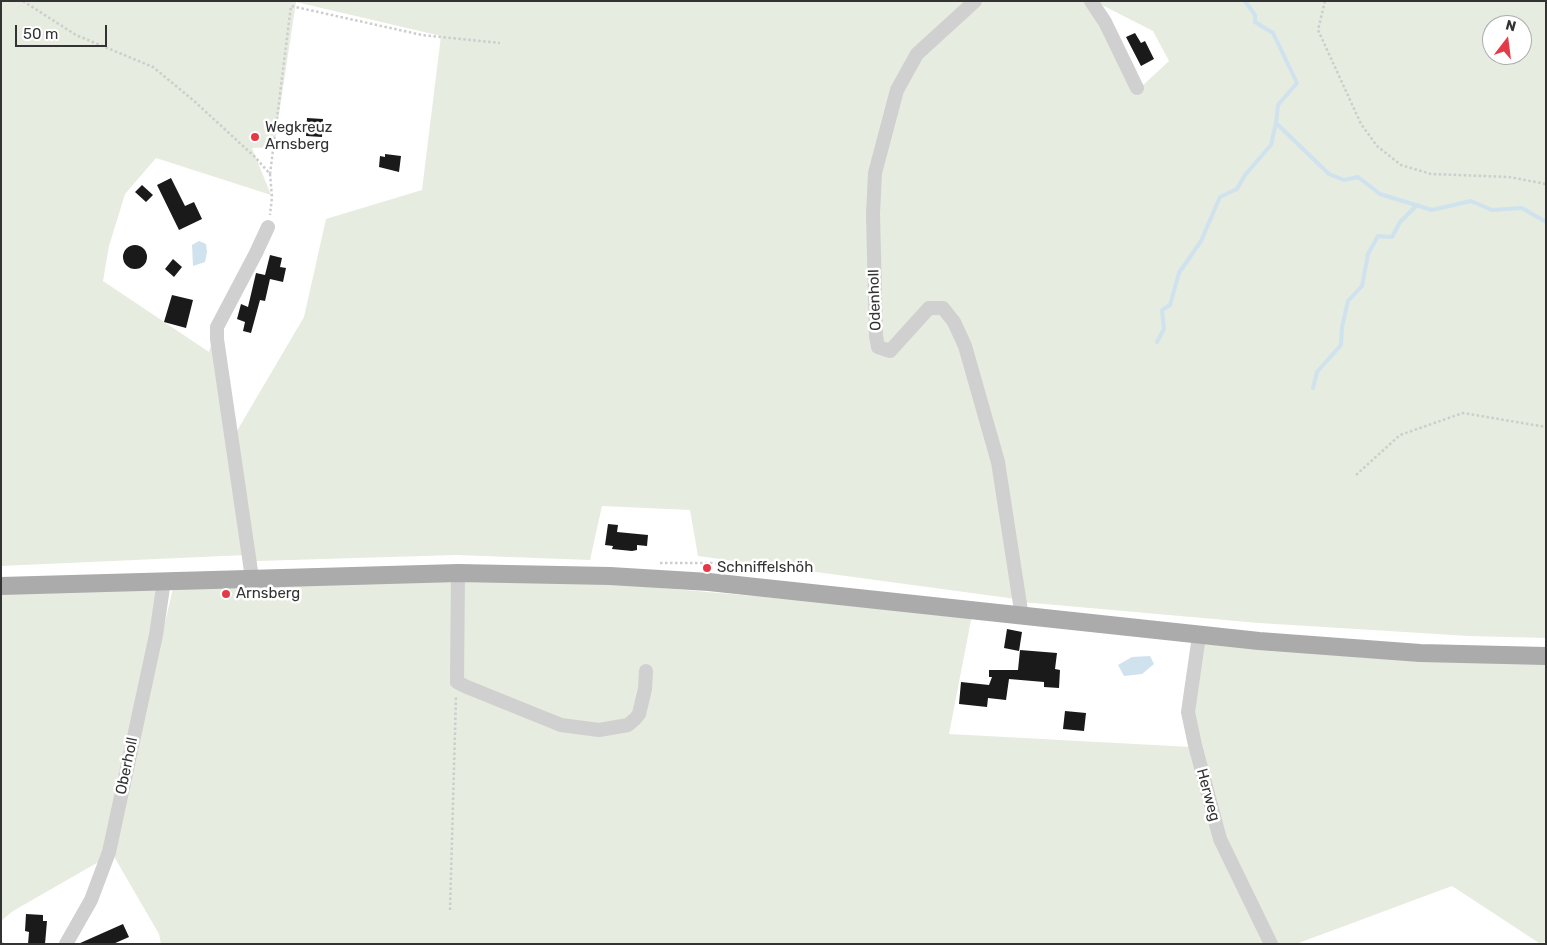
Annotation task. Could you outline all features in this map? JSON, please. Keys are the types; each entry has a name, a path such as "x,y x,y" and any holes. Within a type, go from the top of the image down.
{"main road":[{"path":"1,586 458,573 610,576 709,582 1199,636 1365,650 1546,656"}],"street":[{"name":"Odenholl","path":"975,1 917,54 897,90 876,173 872,214 876,336 878,346 890,351 928,308 943,308 954,322 965,346 998,462 1022,616"},
{"path":"1091,1 1105,22 1137,88"},
{"path":"252,578 217,328 268,227"},
{"path":"458,573 456,682 561,725 599,730 628,725 639,714 645,689 646,671"},
{"name":"Oberholl","path":"66,944 91,900 109,852 156,635 164,581"},
{"name":"Herweg","path":"1199,636 1188,712 1195,745 1220,838 1271,944"}],"path":[{"path":"23,1 76,35 153,66 256,157 270,174"},
{"path":"268,227 272,197 270,174 291,1"},
{"path":"1325,1 1318,30 1361,124 1377,146 1401,165 1431,174 1509,176 1546,184"},
{"path":"291,6 422,35 500,42"},
{"path":"1356,475 1400,435 1463,413 1546,427"},
{"path":"450,910 456,682"}],"shaded area":[{"path":"1,1 1087,1 1140,88 1169,61 1153,31 1094,1 1546,1 1546,638 1469,636 1259,623 1022,602 996,463 1016,599 698,556 690,510 602,506 590,560 457,555 256,561 234,436 304,317 326,219 422,190 441,36 296,2 274,147 252,148 271,195 156,158 125,194 109,246 103,281 209,352 213,339 246,555 1,566"},
{"path":"464,576 604,583 972,615 949,734 1191,747 1264,944 161,944 159,934 112,853 173,588"},
{"path":"155,589 158,597 102,860 13,911 1,921 1,591"},
{"path":"1199,643 1546,662 1546,942 1539,943 1452,886 1296,944 1275,944 1217,819 1198,746 1195,711"}],"water":[{"path":"199,241 206,244 205,262 193,266 192,245"},
{"path":"1150,656 1154,664 1142,674 1124,676 1118,665 1132,657"}],"building":[{"path":"1135,33 1141,43 1145,41 1154,59 1141,66 1126,37"},
{"path":"307,118 323,119 322,137 306,136"},
{"path":"385,154 401,156 399,172 379,167 380,156 385,157"},
{"path":"171,178 185,206 194,202 202,219 179,230 157,185"},
{"path":"142,185 153,195 146,202 135,192"},
{"path":"135,245 140,246 146,252 146,262 140,268 135,269 130,268 124,262 123,257 124,252 130,246"},
{"path":"270,255 282,258 280,267 286,268 283,282 270,279 265,301 260,300 251,333 243,331 245,322 237,319 241,304 248,307 256,273 265,275"},
{"path":"173,259 182,267 174,277 165,269"},
{"path":"172,295 193,300 186,328 164,322"},
{"path":"608,524 618,525 617,532 648,535 647,546 637,545 637,550 632,551 612,549 613,546 605,545"},
{"path":"1007,629 1022,632 1019,651 1004,648"},
{"path":"1020,650 1057,653 1055,669 1060,670 1059,688 1044,687 1044,682 1009,679 1006,700 988,698 987,707 959,704 961,682 989,685 992,677 989,677 989,670 1018,670"},
{"path":"1065,711 1086,713 1084,731 1063,729"},
{"path":"26,914 43,915 43,921 47,921 45,944 28,944 29,932 25,931"},
{"path":"123,924 129,937 113,944 78,944"}],"waterway":[{"path":"1245,1 1255,15 1255,22 1273,33 1297,83 1278,105 1276,123 1329,174 1344,180 1358,177 1380,194 1432,210 1471,201 1492,210 1522,208 1546,222"},
{"path":"1157,342 1164,329 1162,310 1170,305 1179,273 1201,241 1220,197 1237,189 1245,175 1271,145 1276,123"},
{"path":"1313,388 1317,372 1341,345 1342,327 1348,301 1362,286 1368,254 1378,236 1392,237 1400,222 1417,205"}],"place":[{"name":"Wegkreuz Arnsberg","path":"255,137"},
{"name":"Schniffelshöh","path":"707,568"},
{"name":"Arnsberg","path":"226,594"}]}
